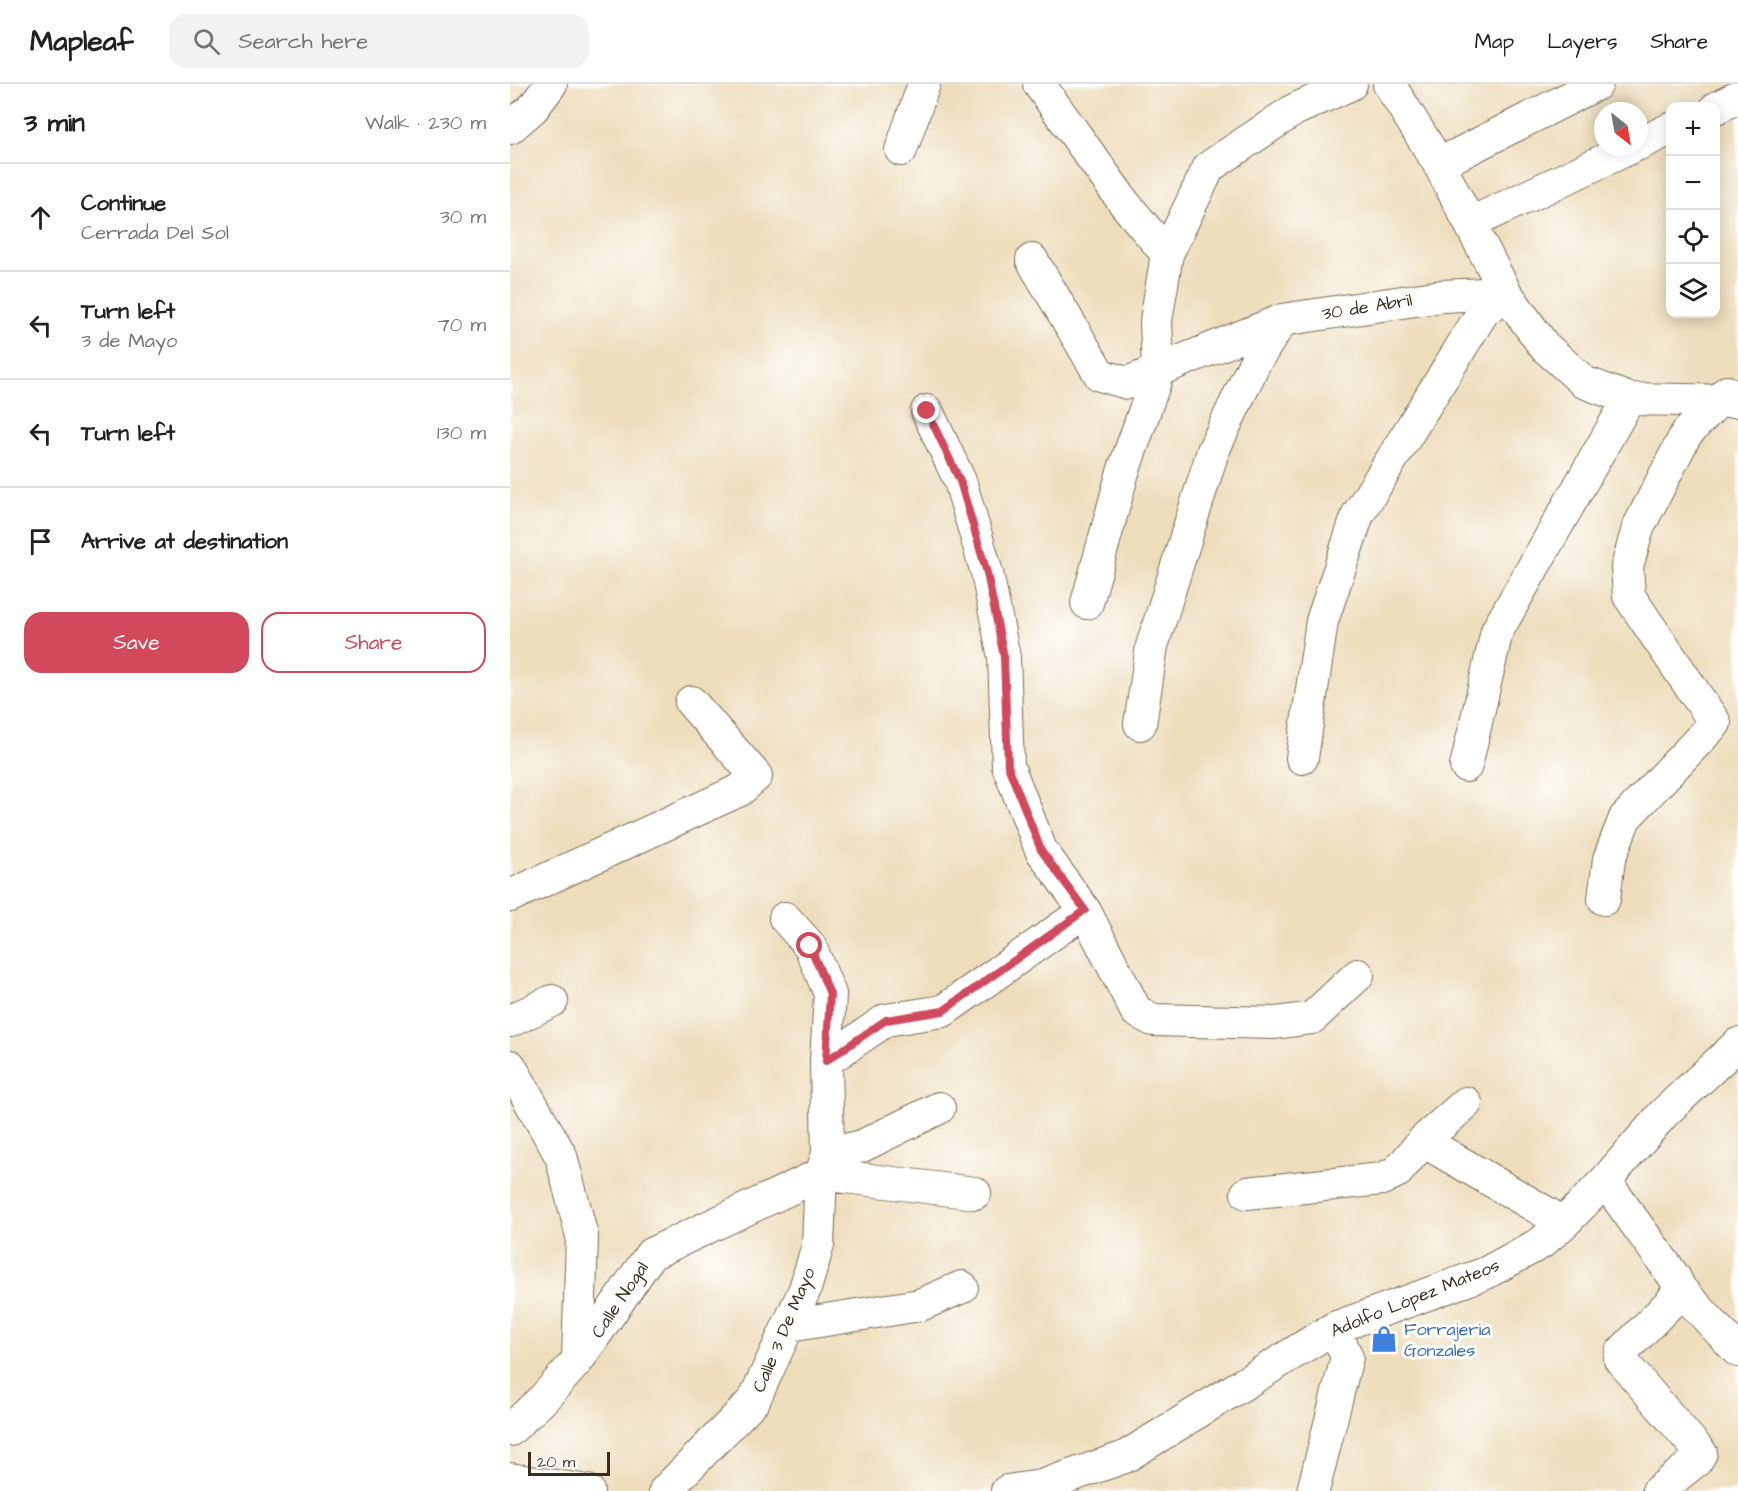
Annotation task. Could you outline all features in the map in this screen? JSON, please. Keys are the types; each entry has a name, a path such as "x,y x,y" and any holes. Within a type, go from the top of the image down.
{"street":[{"path":"510,128 533,108 550,84"},
{"path":"901,150 924,84"},
{"path":"1039,84 1125,204 1167,254"},
{"path":"1087,603 1123,472 1158,373 1156,321 1167,254 1209,167 1294,110 1352,84"},
{"path":"1389,84 1439,164 1506,293 1544,346 1584,382 1629,399 1731,395"},
{"path":"1439,164 1597,84"},
{"path":"1720,106 1738,97"},
{"path":"1648,140 1666,131"},
{"path":"1471,223 1613,156"},
{"name":"30 de Abril","path":"1032,260 1100,375 1127,383 1158,373 1282,320 1442,296 1506,293"},
{"path":"1302,758 1322,621 1358,514 1483,312 1506,293"},
{"path":"1140,724 1152,646 1213,451 1255,362 1282,320"},
{"path":"1604,899 1609,860 1625,818 1715,723 1629,596 1627,567 1638,528 1686,434 1731,395"},
{"path":"1466,766 1497,631 1629,399"},
{"path":"927,411 960,481 987,573 1004,657 1008,766 1041,850 1085,910 1136,1011 1153,1020 1275,1023 1312,1018 1358,975"},
{"path":"510,896 740,790 756,776 691,702"},
{"path":"826,1061 886,1020 943,1011 1085,910"},
{"name":"Calle 3 De Mayo","path":"665,1491 754,1400 805,1289 818,1245 824,1164 830,994 810,946 785,918"},
{"path":"510,1021 552,1001"},
{"name":"Adolfo López Mateos","path":"1007,1491 1041,1486 1125,1457 1334,1328 1486,1273 1541,1243 1605,1181 1664,1113 1738,1044"},
{"path":"510,1066 561,1156 582,1236 578,1360"},
{"path":"1247,1193 1382,1179 1398,1171 1423,1141 1466,1103"},
{"name":"Calle Nogal","path":"510,1431 578,1360 651,1254 824,1164 939,1108"},
{"path":"1423,1141 1564,1223"},
{"path":"824,1164 975,1193"},
{"path":"1605,1181 1676,1278 1680,1289 1738,1351"},
{"path":"788,1326 920,1305 962,1287"},
{"path":"1658,1491 1696,1461 1701,1453 1620,1359 1622,1353 1671,1302 1680,1289"},
{"path":"1313,1491 1347,1357 1334,1328"},
{"path":"510,1479 588,1491"}],"place":[{"name":"Forrajeria Gonzales","path":"1384,1339"}],"route":[{"path":"810,946 830,994 826,1061 886,1020 943,1011 1085,910 1041,850 1008,766 1004,657 987,573 960,481 927,411"}]}
